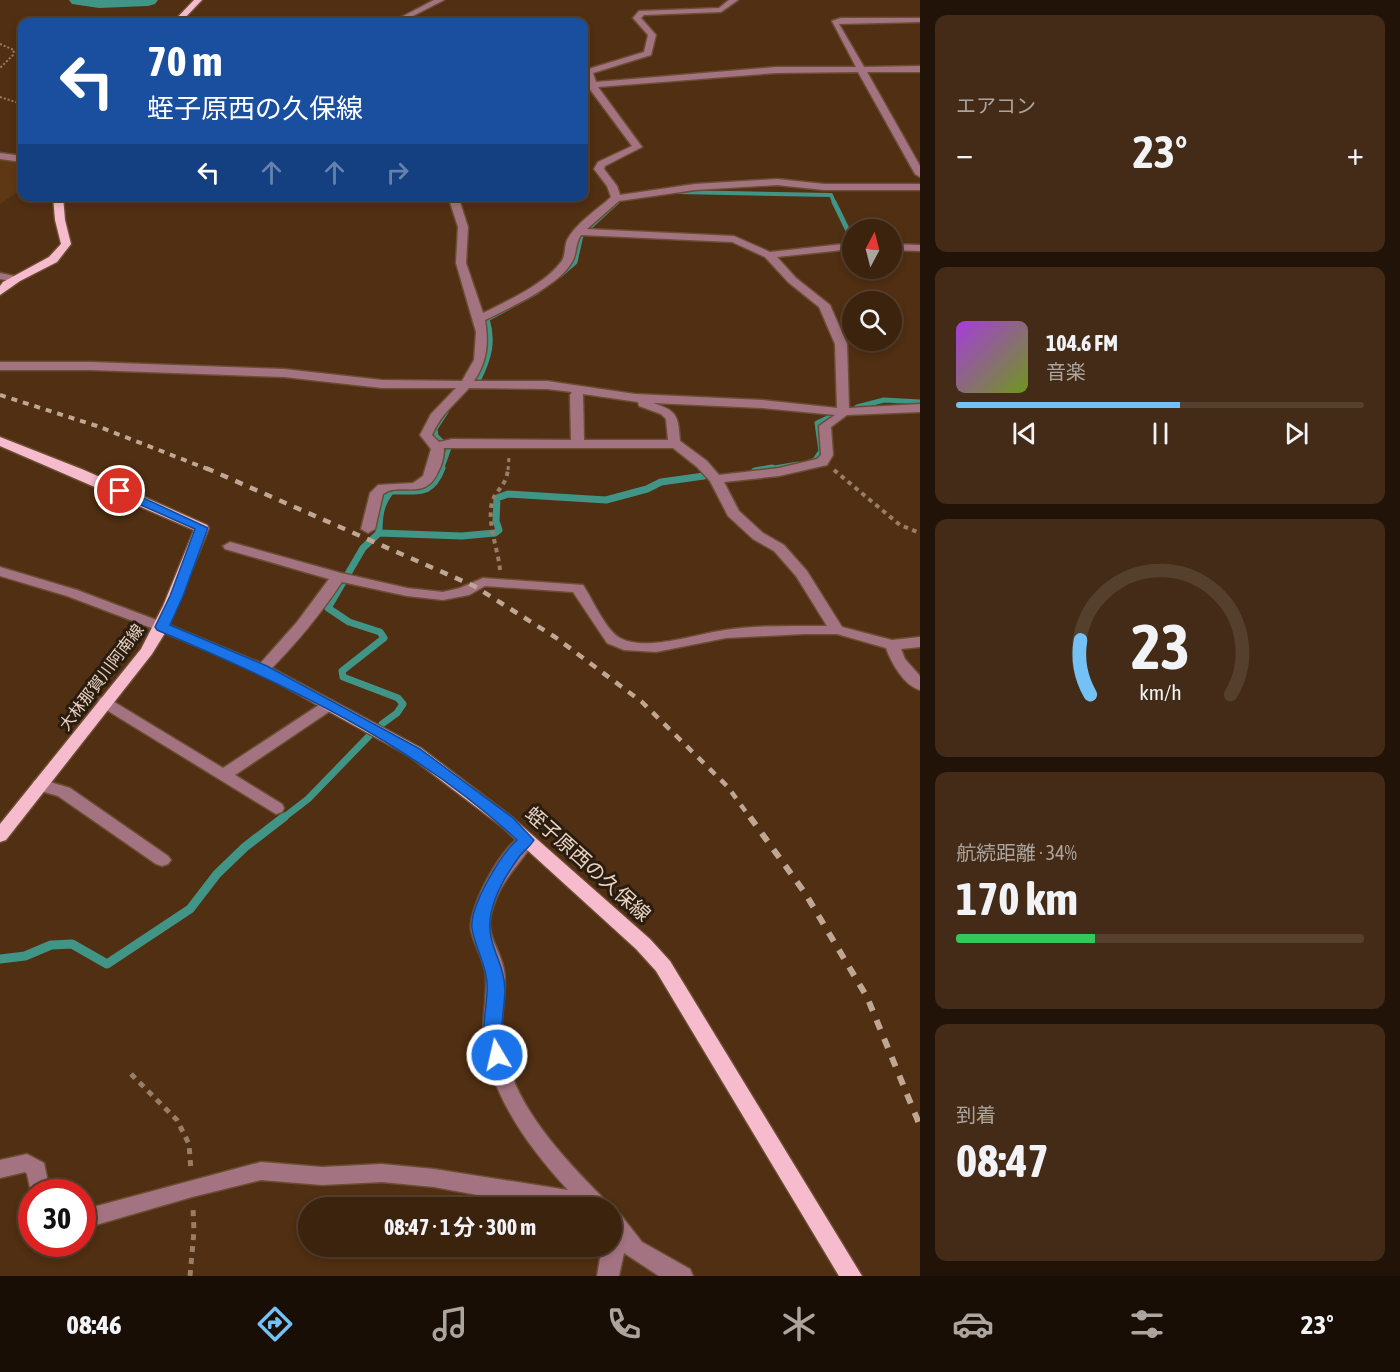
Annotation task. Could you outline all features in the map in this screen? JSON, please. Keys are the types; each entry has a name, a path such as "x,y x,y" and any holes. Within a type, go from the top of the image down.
{"main road":[{"path":"181,18 198,1"},
{"path":"0,292 15,279 49,263 63,252 66,237 60,220 58,201"},
{"name":"大林那賀川阿南線","path":"0,441 79,473 202,528 177,596 147,651 0,836"},
{"name":"蛭子原西の久保線","path":"162,627 262,669 415,752 507,822 644,944 663,966 851,1276"}],"street":[{"path":"404,18 441,0"},
{"path":"616,198 612,186 599,169 601,164 637,147 588,86 588,72 648,53 652,35 637,16 654,11 721,10 734,0"},
{"path":"920,21 841,20 835,23 920,174"},
{"path":"588,86 776,70 920,69"},
{"path":"0,156 18,158"},
{"path":"480,318 520,299 557,273 568,261 572,241 616,198 695,187 777,182 824,187 920,187"},
{"path":"455,201 463,228 459,246 461,263 480,318 482,339 480,359 465,384 430,421 426,435 430,441 444,445 676,444"},
{"path":"582,233 715,237 747,244 769,255 792,280 824,305 841,344 843,412 840,417 825,426 827,455 822,462 779,472 716,479"},
{"path":"769,255 842,247"},
{"path":"902,247 920,248"},
{"path":"0,276 15,279"},
{"path":"0,366 102,366 284,374 382,384 547,385 635,398 762,404 843,412 920,408"},
{"path":"578,444 576,395 580,390"},
{"path":"635,398 644,404 665,411 672,418 676,444 702,464 716,479 733,513 758,536 779,548 802,574 837,630"},
{"path":"368,529 377,493 383,488 421,486 428,482 444,445"},
{"path":"231,546 343,578 407,592 443,596 464,592 483,582 578,588 604,632 612,640 624,645 656,647 726,634 837,630 892,645 920,642"},
{"path":"0,571 72,593 162,627"},
{"path":"262,669 286,645 343,578"},
{"path":"892,645 898,661 920,685"},
{"path":"106,702 225,774 276,808"},
{"path":"225,774 331,705"},
{"path":"40,785 64,792 162,860"},
{"path":"526,840 513,852 483,907 480,926 494,968 496,991 492,1016 493,1042 511,1099 525,1123 589,1197"},
{"path":"0,1169 27,1163 37,1169 38,1179"},
{"path":"96,1216 261,1171 322,1176 382,1173 434,1178 542,1197"},
{"path":"622,1234 634,1249 682,1276"},
{"path":"608,1276 610,1257"}],"path":[{"path":"0,44 14,50 13,55 0,68"},
{"path":"0,97 18,103"},
{"path":"500,583 500,560 489,519 493,498 502,490 508,478 510,444"},
{"path":"822,462 847,479 900,525 920,533"},
{"path":"131,1074 177,1120 189,1144 194,1231 190,1276"}],"shaded area":[{"path":"0,159 18,162 18,192 0,204"}],"waterway":[{"path":"79,0 99,2 148,0"},
{"path":"678,192 831,195 835,204"},
{"path":"617,202 620,199"},
{"path":"560,275 575,262 581,235 617,202"},
{"path":"834,202 842,219"},
{"path":"479,379 489,350 490,335 487,319 537,292"},
{"path":"857,407 884,400 920,402"},
{"path":"441,470 449,448 436,436 435,429 446,412"},
{"path":"809,462 815,460 821,451 817,423 832,416"},
{"path":"763,470 798,464"},
{"path":"379,533 381,511 391,491 416,491 428,488 438,477 442,468"},
{"path":"755,471 772,468"},
{"path":"379,533 462,536 495,533 499,530 496,521 497,498 508,494 606,500 647,489 661,482 704,476"},
{"path":"379,533 363,548 328,608 349,622 380,632 384,638 342,671 343,677 398,698 403,704 397,713 382,724"},
{"path":"282,819 308,799 369,736"},
{"path":"0,959 25,956 51,945 72,944 107,964 190,909 217,874 245,847 284,817"}],"railway":[{"path":"0,395 97,426 210,470"},
{"path":"206,468 474,586 555,637 642,702 728,787 751,819"},
{"path":"750,817 805,893 867,997 920,1126"}],"route":[{"path":"120,491 202,528 177,596 162,627 262,669 375,728 415,752 507,822 526,840 513,852 483,907 480,926 494,968 496,991 492,1016 493,1042 497,1055"}]}
